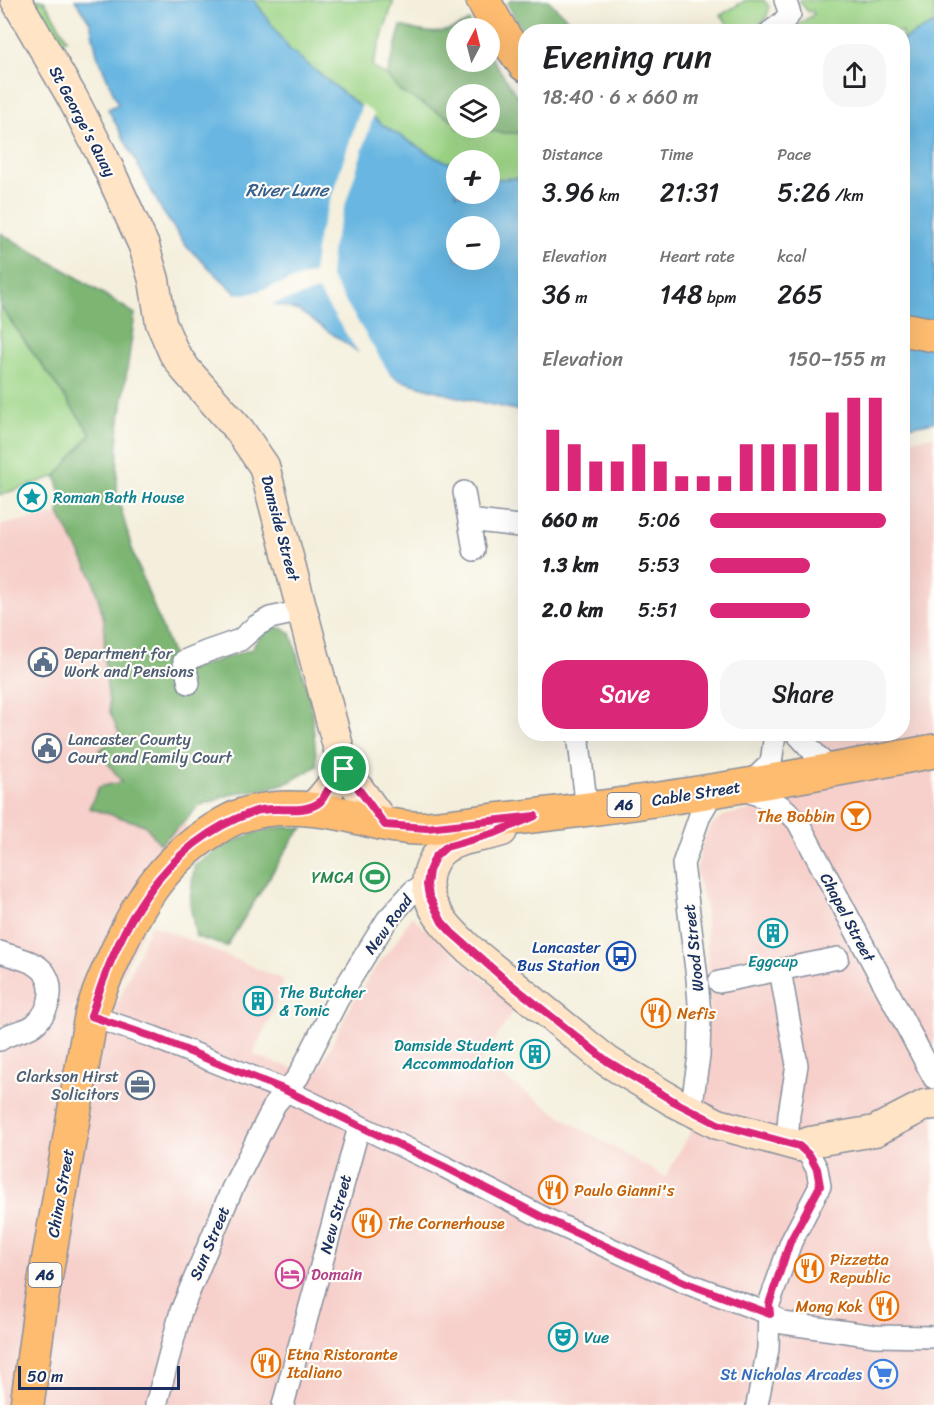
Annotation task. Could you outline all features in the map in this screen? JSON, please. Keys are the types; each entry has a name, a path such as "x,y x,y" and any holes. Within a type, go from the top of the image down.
{"main road":[{"path":"483,0 503,36 518,56"},
{"path":"910,330 934,335"},
{"name":"Cable Street","path":"385,825 427,828 587,810 831,771 934,751"},
{"name":"A6","path":"91,1016 97,996 133,916 151,886 182,854 226,823 256,810 310,809 339,813 385,825"},
{"name":"China Street","path":"27,1405 41,1303 91,1016"}],"street":[{"name":"St George's Quay","path":"16,0 95,141 144,246"},
{"path":"781,24 790,14 785,0"},
{"name":"Damside Street","path":"144,246 154,280 161,323 174,353 186,370 240,431 264,466 344,769 385,825"},
{"path":"464,492 474,550"},
{"path":"469,520 518,526"},
{"path":"189,683 184,661 240,640 256,626 270,618 302,611"},
{"path":"579,741 587,810"},
{"name":"Wood Street","path":"691,1110 699,1056 700,1016 683,864 700,815 732,787 771,763 774,741"},
{"path":"803,741 831,771"},
{"path":"310,809 322,800 344,769"},
{"name":"Chapel Street","path":"732,787 769,798 788,810 798,822 934,1078"},
{"name":"New Road","path":"285,1090 298,1077 338,999 387,920 412,891 427,885 435,857 446,847 495,833 535,816"},
{"path":"427,885 429,896 442,922 452,933 502,977 607,1061 691,1110 736,1130 793,1145 810,1156 817,1169 820,1186 790,1242 769,1304 768,1349 759,1405"},
{"path":"0,952 36,964 47,975 51,989 44,1013 33,1026 0,1040"},
{"path":"719,982 838,958"},
{"path":"780,970 797,1065 789,1113 793,1145"},
{"path":"91,1016 153,1037 285,1090 445,1167 546,1219 686,1283 770,1314 783,1323 875,1336 934,1337"},
{"name":"Sun Street","path":"156,1405 181,1311 232,1189 274,1104 285,1090"},
{"path":"793,1145 875,1131 925,1105 934,1104"},
{"name":"New Street","path":"283,1405 359,1127"}],"shaded area":[{"path":"934,436 934,1405 0,1405 0,1037 11,1026 0,1026 0,525 59,514 93,578 104,620 105,669 114,723 119,734 183,823 191,829 94,1034 118,1001 151,924 284,980 253,1055 316,1076 356,996 362,991 368,977 397,941 411,916 516,1006 481,1063 570,1122 665,1177 690,1133 703,1100 710,1003 705,902 696,874 706,833 724,816 762,807 783,789 806,785 815,741 910,741 910,440"}],"green space":[{"path":"29,0 44,0 67,39 56,46"},
{"path":"254,0 394,0 372,67 387,76 401,92 446,117 446,138 500,138 500,131 518,133 518,178 500,179 500,150 446,150 446,162 436,158 384,126 289,49"},
{"path":"512,0 548,0 573,24 519,24 507,3"},
{"path":"746,0 764,0 769,7 768,14 760,24 728,24 721,15"},
{"path":"799,0 934,0 934,23 910,36 910,24 800,24 814,14 812,11 808,12"},
{"path":"401,26 420,31 446,31 446,72 500,70 518,98 518,133 500,133 500,84 446,84 446,117 401,92 387,76"},
{"path":"0,233 135,314 118,434 117,494 133,553 177,667 204,665 252,649 263,633 273,628 284,629 291,633 311,703 317,766 289,782 265,789 235,793 198,806 160,844 145,825 89,808 99,787 122,782 99,751 119,733 110,712 105,669 104,620 93,578 59,514 60,491 56,476 91,434 0,306"},
{"path":"0,306 91,434 56,476 0,495"},
{"path":"284,827 303,828 293,839 227,946 196,937 190,904 194,866 236,840"}],"water":[{"name":"River Lune","path":"75,0 254,0 289,49 384,126 436,158 446,162 446,204 500,204 500,179 518,178 518,410 458,397 399,380 299,311 236,293 187,247 163,212 108,109 118,104 97,54 90,22"},
{"path":"934,24 934,422 910,426 910,36"}],"pier":[{"path":"362,104 374,114 333,244 330,276 391,376 399,380 398,382 362,358 318,291 269,305 237,296 236,293 249,294 313,273 318,237"}],"place":[{"name":"Roman Bath House","path":"32,497"},
{"name":"Department for Work and Pensions","path":"43,662"},
{"name":"Lancaster County Court and Family Court","path":"47,748"},
{"name":"The Bobbin","path":"856,816"},
{"name":"YMCA","path":"375,877"},
{"name":"Eggcup","path":"773,933"},
{"name":"Lancaster Bus Station","path":"621,956"},
{"name":"The Butcher & Tonic","path":"258,1001"},
{"name":"Nefis","path":"656,1013"},
{"name":"Damside Student Accommodation","path":"535,1054"},
{"name":"Clarkson Hirst Solicitors","path":"140,1085"},
{"name":"Paulo Gianni's","path":"553,1190"},
{"name":"The Cornerhouse","path":"367,1223"},
{"name":"Pizzetta Republic","path":"809,1268"},
{"name":"Domain","path":"290,1274"},
{"name":"Mong Kok","path":"884,1306"},
{"name":"Vue","path":"563,1337"},
{"name":"Etna Ristorante Italiano","path":"266,1363"},
{"name":"St Nicholas Arcades","path":"883,1374"}],"route":[{"path":"344,769 385,825 427,828 535,816 495,833 458,842 446,847 435,857 429,871 427,885 429,896 442,922 502,977 607,1061 675,1102 718,1124 799,1146 810,1156 820,1177 820,1186 790,1242 769,1304 770,1314 686,1283 546,1219 445,1167 285,1090 153,1037 91,1016 97,996 125,932 151,886 166,868 226,823 256,810 310,809 322,800 344,769"}]}
